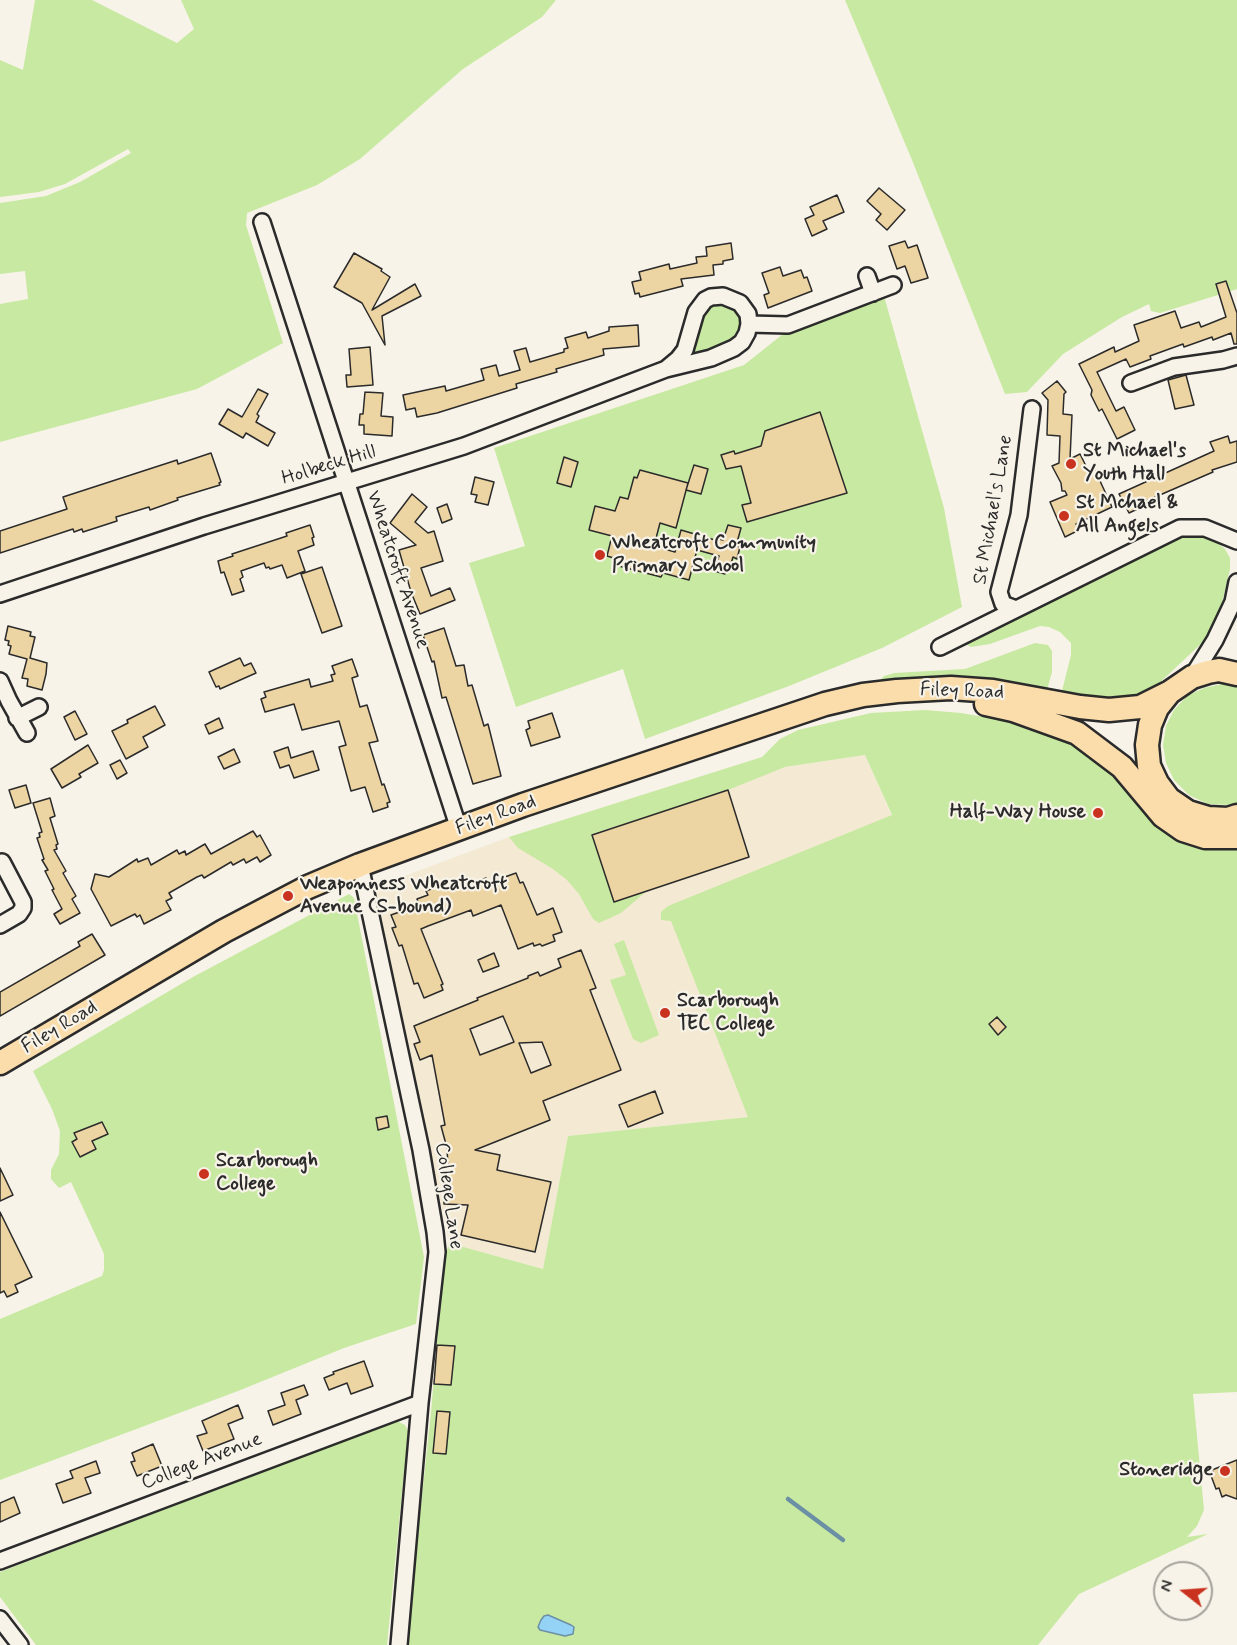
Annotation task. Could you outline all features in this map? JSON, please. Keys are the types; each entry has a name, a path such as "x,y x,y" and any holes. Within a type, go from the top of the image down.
{"highway":[{"name":"Filey Road","path":"0,1063 224,931 308,887 360,865 524,805 825,704 863,695 951,688 993,691 1109,710 1140,707 1170,692 1192,677 1219,670 1237,674"},
{"name":"Filey Road","path":"1157,783 1149,766 1147,745 1150,725 1157,708 1170,692"},
{"name":"Filey Road","path":"1031,697 1105,736 1135,760 1169,799 1188,812 1208,818 1228,819 1237,816"},
{"path":"654,762 706,754 825,714 876,701 965,700 1012,710 1077,733 1122,767 1162,816 1183,830 1205,837 1237,837"}],"street":[{"name":"Wheatcroft Avenue","path":"262,222 459,829"},
{"path":"867,276 873,293"},
{"path":"749,324 788,325 893,285"},
{"name":"Holbeck Hill","path":"0,594 204,526 464,446 666,369 695,364 734,348 742,342 749,324 747,314 740,303 723,296 711,297 700,306 696,312 685,350 666,369"},
{"path":"1131,383 1174,368 1237,356"},
{"name":"St Michael's Lane","path":"1016,609 1003,604 999,592 1018,514 1032,409"},
{"path":"940,647 1180,528 1205,528 1237,541"},
{"name":"Filey Road","path":"1192,677 1215,640 1233,602 1237,582"},
{"name":"Filey Road","path":"1233,602 1237,620"},
{"path":"0,681 27,734"},
{"path":"17,718 39,707"},
{"path":"0,925 19,914 23,902 2,862"},
{"name":"College Lane","path":"360,865 416,1127 435,1232 436,1252 399,1645"},
{"name":"College Avenue","path":"0,1561 420,1403"},
{"path":"0,1619 20,1645"}],"shaded area":[{"path":"865,755 983,1023 748,1117 568,1136 543,1269 449,1243 375,887 509,837 785,767"}],"green space":[{"path":"35,0 92,0 177,43 194,29 181,0 556,0 542,17 463,69 360,159 317,185 247,213 246,225 283,343 197,389 0,442 0,304 28,299 25,271 0,274 0,203 46,196 80,182 131,153 128,149 65,184 39,192 0,197 0,60 23,70"},
{"path":"845,0 1237,0 1237,289 1160,313 1151,311 1149,304 1122,317 1063,354 1027,392 1005,394 912,160"},
{"path":"884,296 944,508 962,607 882,648 789,686 645,739 623,669 516,707 469,563 525,546 494,448 744,365 783,334"},
{"path":"725,301 741,314 742,324 735,338 698,352 692,351 701,315 707,306"},
{"path":"1181,536 1196,536 1214,540 1225,549 1230,558 1230,569 1224,595 1218,618 1204,641 1155,687 1142,695 1126,700 1061,695 1071,655 1071,643 1060,632 1049,627 1040,626 990,644 971,647 965,644 964,641 1164,542"},
{"path":"1035,643 1048,645 1052,651 1052,672 1047,690 883,682 881,679 894,673 965,669"},
{"path":"1222,684 1237,686 1237,803 1229,805 1208,804 1189,795 1174,780 1166,763 1163,745 1166,726 1174,710 1187,696 1204,688"},
{"path":"925,710 961,713 1018,723 1064,740 1102,766 1124,786 1237,844 1237,1392 1193,1394 1204,1510 1197,1526 1187,1537 1208,1534 1079,1594 1038,1645 406,1645 431,1412 444,1261 449,1243 543,1269 568,1136 748,1117 671,921 661,920 661,912 668,906 892,815 865,755 785,767 728,790 592,834 614,901 648,890 621,913 599,923 593,919 579,894 567,880 518,848 509,837 762,757 780,739 798,730 871,713"},
{"name":"Scarborough College","path":"349,894 354,898 424,1257 416,1324 344,1348 238,1391 0,1480 0,1319 102,1276 104,1270 104,1254 71,1182 59,1188 51,1179 51,1170 59,1154 60,1131 33,1071 193,977"},
{"path":"624,940 659,1035 641,1043 633,1039 610,980 626,975 614,944"},
{"path":"393,1422 405,1425 408,1431 387,1645 36,1645 0,1597 0,1572"}],"water":[{"path":"548,1615 574,1627 573,1634 565,1636 540,1630 538,1627 541,1620"}],"building":[{"path":"879,188 905,210 887,230 876,220 881,214 867,201"},
{"path":"837,195 844,212 823,221 827,229 812,236 805,219 814,215 810,207"},
{"path":"905,241 908,248 917,245 928,278 911,283 905,266 897,269 889,246"},
{"path":"731,243 733,259 723,261 723,264 713,265 714,275 681,279 683,286 640,297 639,293 635,294 632,282 641,280 639,272 669,264 670,269 697,263 696,257 707,256 706,247"},
{"path":"354,253 382,269 381,271 390,277 372,310 415,284 421,296 382,316 385,345 362,303 334,287"},
{"path":"780,267 783,276 801,270 804,278 807,277 812,291 768,308 764,295 769,293 762,273"},
{"path":"1226,281 1237,313 1237,344 1234,344 1231,333 1184,347 1183,344 1150,356 1151,359 1130,367 1126,359 1097,372 1116,411 1124,407 1135,430 1117,439 1102,409 1099,411 1079,364 1114,347 1115,352 1139,341 1134,325 1175,311 1181,328 1199,322 1201,327 1226,317 1216,284"},
{"path":"638,325 639,346 603,349 604,355 516,384 517,388 437,413 417,417 415,408 406,410 403,395 445,386 446,391 484,380 481,369 496,365 499,376 520,370 514,351 526,348 530,362 564,352 564,349 568,348 565,338 586,332 588,338 609,331 609,327"},
{"path":"370,347 373,385 347,387 346,375 351,375 349,349"},
{"path":"1186,375 1194,405 1175,409 1168,380"},
{"path":"1057,381 1066,392 1063,414 1072,415 1070,459 1080,454 1089,472 1095,470 1112,507 1076,524 1079,530 1065,537 1050,502 1067,495 1065,491 1062,491 1061,483 1052,466 1059,463 1060,436 1047,435 1048,400 1042,393"},
{"path":"258,389 268,394 257,414 259,416 256,422 275,433 268,446 246,433 243,438 219,424 228,409 242,417"},
{"path":"365,392 383,393 381,416 393,417 392,436 364,434 364,425 359,425 360,414 363,414"},
{"path":"820,412 847,493 747,522 742,505 751,503 741,466 726,469 721,455 734,451 735,454 761,446 765,431"},
{"path":"1228,436 1230,443 1237,441 1237,462 1212,470 1213,472 1146,501 1148,504 1129,513 1119,494 1214,451 1210,442"},
{"path":"211,453 220,485 177,498 178,500 150,510 149,507 116,517 117,521 83,532 82,529 74,532 73,529 0,553 0,531 67,509 63,497 177,460 178,464"},
{"path":"564,457 578,462 571,487 557,483"},
{"path":"694,465 708,469 701,494 686,490"},
{"path":"640,470 688,483 676,528 660,523 654,546 675,552 681,530 715,540 715,538 723,540 728,525 741,528 736,546 740,547 737,559 733,557 729,570 727,569 725,574 714,571 719,556 697,550 689,580 663,573 661,577 615,565 617,559 607,556 612,536 589,530 595,506 615,511 620,497 628,499 634,477 637,478"},
{"path":"475,477 494,482 488,505 475,502 477,495 471,494"},
{"path":"412,494 427,507 415,522 428,533 434,531 443,561 421,568 431,596 450,588 455,600 420,614 399,550 416,545 390,523"},
{"path":"447,504 452,519 442,523 437,508"},
{"path":"310,525 314,545 298,551 305,571 287,578 282,565 270,569 266,568 264,563 241,571 243,577 240,579 244,591 232,595 218,561 233,556 232,554 287,536 286,533"},
{"path":"322,567 342,626 322,633 301,574"},
{"path":"8,626 31,632 30,636 35,637 30,658 47,663 42,690 27,686 28,679 22,678 27,659 9,654 11,646 8,645 9,641 5,640"},
{"path":"444,628 456,666 464,665 468,686 472,685 484,726 488,724 501,776 473,784 446,697 442,698 434,661 432,662 423,635"},
{"path":"240,658 244,666 251,663 256,673 220,689 219,686 216,687 209,672"},
{"path":"352,659 358,676 352,678 360,707 367,705 378,741 369,743 382,785 384,784 390,802 387,803 388,807 373,812 365,787 351,791 339,747 346,745 339,721 302,730 294,704 265,712 261,699 266,697 264,692 309,679 311,687 333,681 331,675 335,674 332,666"},
{"path":"155,706 165,725 143,737 148,747 126,759 112,731 128,723 127,720"},
{"path":"75,711 87,734 75,740 64,717"},
{"path":"552,713 560,737 531,746 526,730 530,728 528,721"},
{"path":"219,718 223,728 209,734 205,725"},
{"path":"88,745 98,763 79,774 81,777 62,788 51,769"},
{"path":"288,747 291,758 313,751 319,770 294,778 289,765 280,768 274,752"},
{"path":"234,749 240,762 224,769 218,757"},
{"path":"120,760 127,773 117,779 110,765"},
{"path":"26,785 31,803 15,808 9,790"},
{"path":"728,790 749,857 614,902 592,835"},
{"path":"50,798 55,816 50,818 58,844 57,849 54,850 66,871 63,873 76,896 72,899 80,913 60,924 54,914 62,909 45,871 48,870 42,860 44,859 37,838 42,832 33,803"},
{"path":"253,831 257,837 260,835 271,855 260,862 257,857 246,863 244,859 233,865 231,862 204,878 202,875 197,877 169,893 172,898 166,901 171,910 144,924 140,915 137,917 135,914 111,926 91,889 95,874 109,877 137,859 138,862 148,858 151,865 177,850 179,854 185,851 186,855 205,844 211,854"},
{"path":"516,873 520,883 523,882 537,915 553,908 562,932 553,935 555,941 542,946 540,944 534,946 533,943 518,949 501,905 473,916 471,910 421,929 443,984 441,985 443,990 424,998 418,983 414,984 402,945 399,946 392,928 396,927 391,915 419,905 417,899 428,895 426,891 444,884 446,888 450,886 452,888 486,878 488,883"},
{"path":"92,934 105,955 0,1016 0,992 80,946 78,942"},
{"path":"581,950 596,988 590,990 621,1070 543,1101 550,1120 475,1150 500,1155 497,1170 551,1182 535,1252 461,1235 468,1205 444,1204 445,1167 448,1167 447,1148 441,1126 445,1125 432,1055 420,1060 414,1044 420,1042 414,1026 478,1000 477,998 528,978 528,976 538,972 540,976 561,967 558,959","holes":["503,1016 514,1042 480,1055 470,1029","542,1042 551,1065 531,1073 519,1043"]},
{"path":"494,953 499,966 483,972 478,960"},
{"path":"997,1017 1006,1027 998,1035 989,1024"},
{"path":"655,1091 663,1113 628,1127 619,1105"},
{"path":"387,1116 389,1127 378,1130 376,1118"},
{"path":"102,1122 108,1134 92,1141 96,1149 80,1157 72,1142 77,1139 74,1133"},
{"path":"0,1168 13,1195 0,1201"},
{"path":"0,1212 32,1277 15,1285 18,1292 7,1297 4,1291 0,1293"},
{"path":"437,1345 455,1346 451,1385 434,1384"},
{"path":"364,1361 373,1386 351,1394 347,1383 329,1390 324,1378 334,1374 333,1372"},
{"path":"304,1385 308,1395 296,1400 301,1414 273,1425 268,1411 285,1405 281,1393"},
{"path":"238,1405 243,1418 228,1424 234,1439 203,1451 197,1436 207,1433 202,1421"},
{"path":"437,1411 450,1412 446,1454 433,1453"},
{"path":"153,1444 162,1466 137,1476 131,1462 135,1461 132,1453"},
{"name":"Stoneridge","path":"1237,1460 1237,1499 1226,1495 1222,1497 1210,1473 1213,1472 1212,1470"},
{"path":"96,1461 100,1473 85,1478 91,1493 63,1503 56,1484 73,1478 70,1471"},
{"path":"14,1497 20,1513 0,1522 0,1503"}],"waterway":[{"path":"788,1499 843,1540"}],"place":[{"name":"St Michael's Youth Hall","path":"1071,464"},
{"name":"St Mchael & All Angels","path":"1064,516"},
{"name":"Wheatcroft Community Primary School","path":"600,555"},
{"name":"Half-Way House","path":"1098,813"},
{"name":"Weaponness Wheatcroft Avenue (S-bound)","path":"288,896"},
{"name":"Scarborough TEC College","path":"665,1013"},
{"name":"Scarborough College","path":"204,1174"},
{"name":"Stoneridge","path":"1225,1471"}]}
